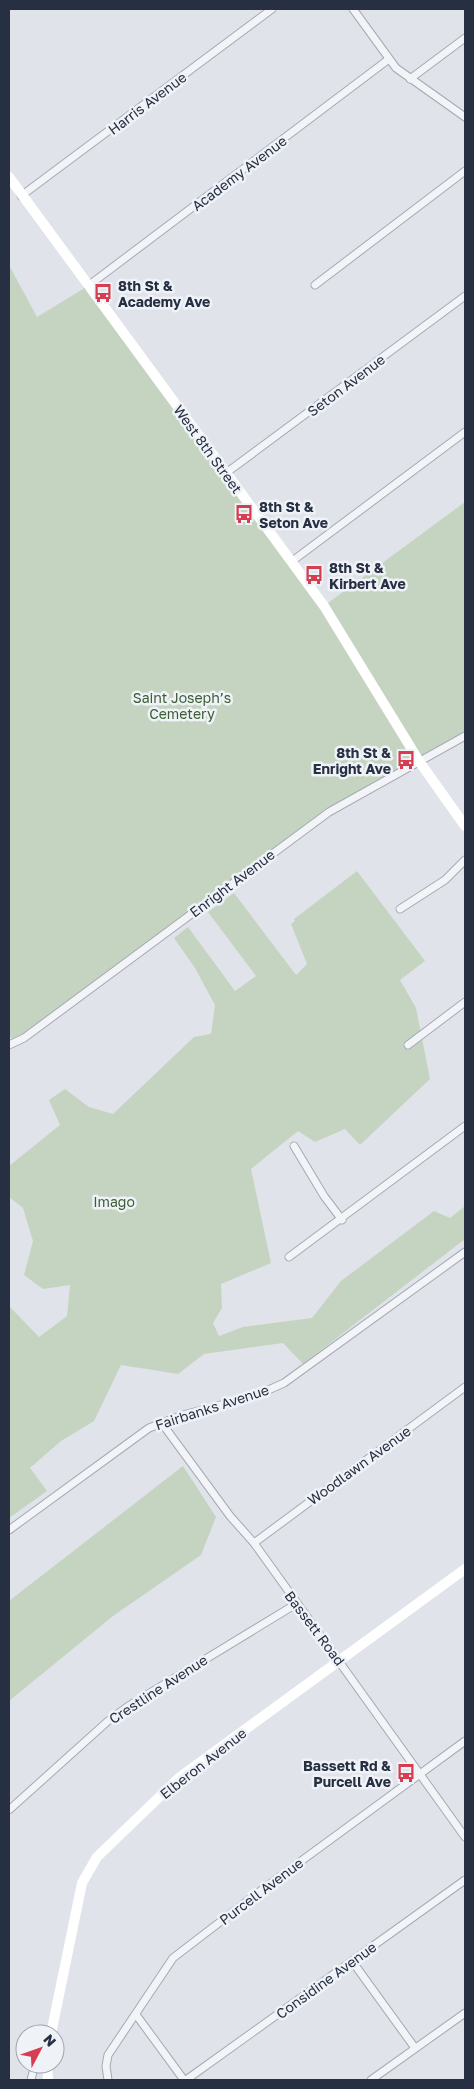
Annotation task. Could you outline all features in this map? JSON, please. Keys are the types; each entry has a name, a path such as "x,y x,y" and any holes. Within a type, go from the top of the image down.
{"street":[{"name":"Harris Avenue","path":"21,196 272,9"},
{"path":"352,9 396,68 465,117"},
{"path":"410,79 465,38"},
{"name":"Academy Avenue","path":"88,286 389,59"},
{"path":"315,284 465,171"},
{"name":"West 8th Street","path":"9,178 324,606 419,762 465,826"},
{"name":"Seton Avenue","path":"226,474 465,296"},
{"path":"291,562 465,432"},
{"name":"Enright Avenue","path":"9,1045 24,1038 329,812 465,736"},
{"path":"400,909 445,880 465,860"},
{"path":"408,1045 465,1002"},
{"path":"290,1257 342,1220 465,1126"},
{"path":"294,1146 324,1196 342,1220"},
{"name":"Fairbanks Avenue","path":"9,1530 135,1437 161,1422 255,1396 284,1383 465,1252"},
{"name":"Woodlawn Avenue","path":"254,1543 465,1388"},
{"name":"Bassett Road","path":"161,1422 230,1516 254,1543 465,1837"},
{"name":"Elberon Avenue","path":"54,2024 82,1883 97,1857 180,1777 465,1569"},
{"name":"Crestline Avenue","path":"9,1810 108,1721 127,1707 296,1604"},
{"name":"Purcell Avenue","path":"108,2080 106,2066 108,2056 137,2016 174,1958 262,1889 465,1741"},
{"name":"Considine Avenue","path":"185,2080 465,1880"},
{"path":"352,1961 415,2048"},
{"path":"371,2080 465,2013"},
{"path":"137,2016 185,2080"}],"green space":[{"name":"Saint Joseph’s Cemetery","path":"9,265 37,317 88,286 324,606 465,502 465,736 343,803 15,1043 9,1035"},
{"name":"Imago","path":"357,871 425,961 400,980 416,1008 430,1079 360,1145 345,1129 315,1142 298,1131 251,1169 271,1263 221,1284 222,1308 213,1323 219,1336 243,1327 312,1318 341,1281 434,1211 450,1218 465,1206 465,1239 303,1364 283,1343 204,1354 178,1374 121,1365 94,1421 61,1441 30,1468 47,1491 9,1518 9,1306 39,1337 67,1316 70,1285 43,1289 24,1275 33,1241 23,1208 9,1197 9,1166 60,1125 49,1100 65,1089 89,1107 113,1114 194,1037 211,1034 215,1005 195,968 174,938 188,927 235,991 256,976 208,912 234,893 296,975 307,964 291,924 295,921 294,919"},
{"path":"183,1466 216,1517 201,1555 113,1616 9,1701 9,1601"}],"place":[{"name":"8th St & Academy Ave","path":"103,293"},
{"name":"8th St & Seton Ave","path":"244,514"},
{"name":"8th St & Kirbert Ave","path":"314,575"},
{"name":"8th St & Enright Ave","path":"406,760"},
{"name":"Bassett Rd & Purcell Ave","path":"406,1773"}]}
